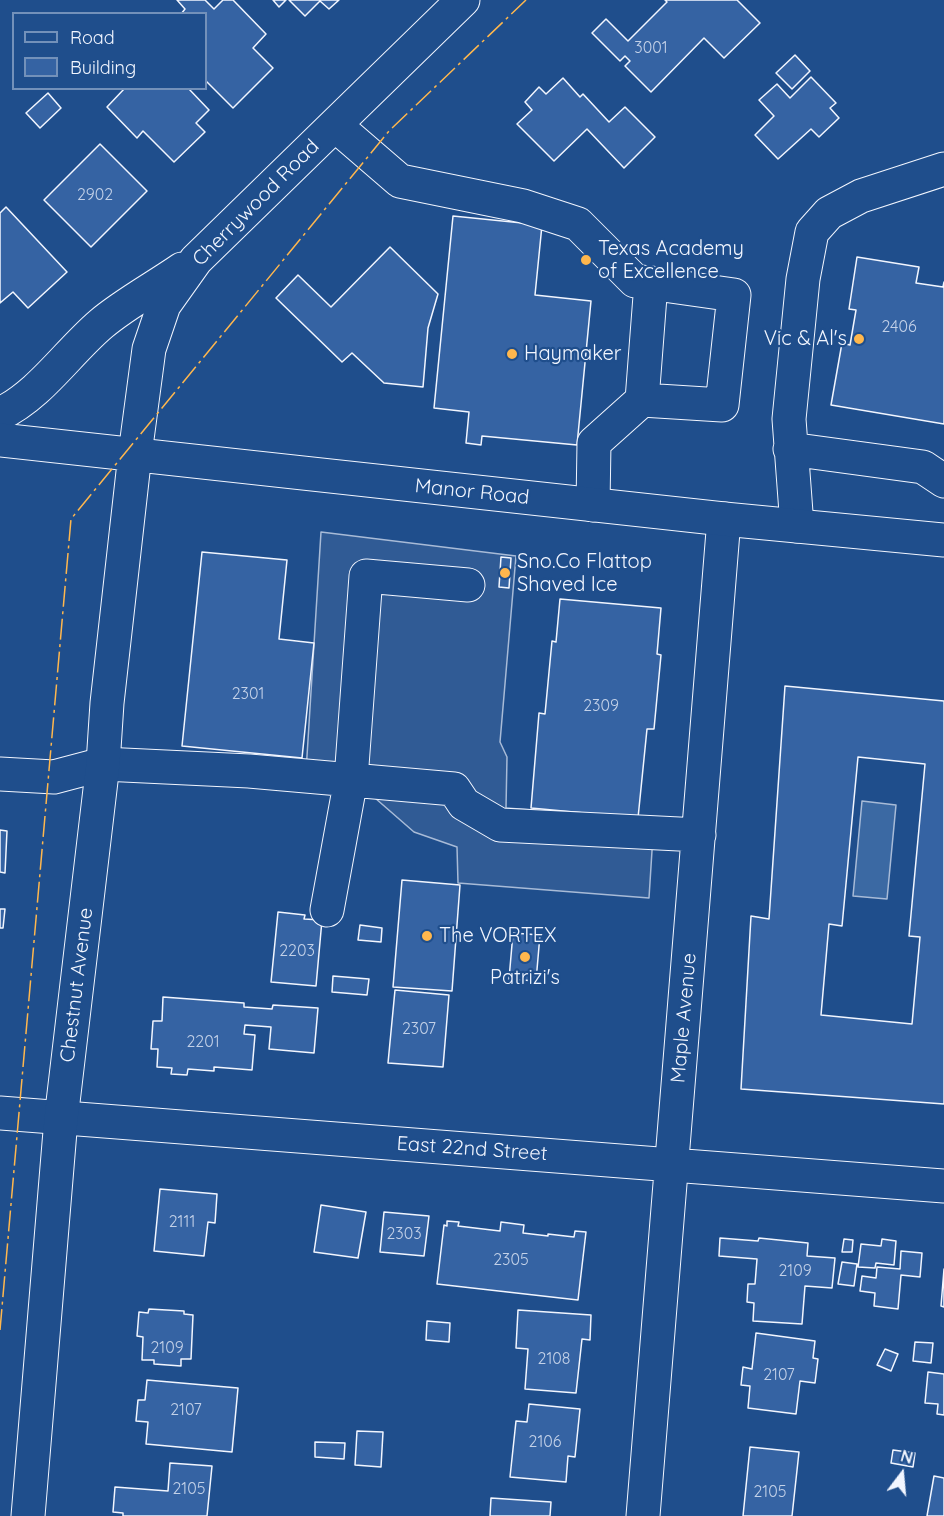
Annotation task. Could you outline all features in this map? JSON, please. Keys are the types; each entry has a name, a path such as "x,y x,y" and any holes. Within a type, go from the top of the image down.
{"street":[{"name":"Cherrywood Road","path":"135,454 150,349 164,305 196,260 463,0"},
{"path":"335,125 400,181 523,206 578,224 636,281 734,295 722,405 642,400"},
{"path":"797,526 789,419 803,279 812,232 829,213 861,196 944,169"},
{"path":"0,414 15,407 102,323 196,260"},
{"path":"593,505 594,443 642,400 651,283"},
{"name":"Manor Road","path":"0,440 724,519 944,540"},
{"path":"790,449 923,467 944,481"},
{"name":"Chestnut Avenue","path":"28,1516 61,1119 104,764 107,703 135,454"},
{"name":"Maple Avenue","path":"643,1516 724,519"},
{"path":"327,910 351,778 366,576 468,585"},
{"path":"0,774 54,777 104,764 351,778 454,789 464,804 500,825 699,835"},
{"name":"East 22nd Street","path":"0,1113 944,1186"}],"shaded area":[{"path":"321,532 516,556 500,742 507,757 506,808 654,819 649,898 458,883 457,847 414,832 375,798 305,788"},
{"path":"862,801 896,805 887,899 853,896"}],"building":[{"path":"177,0 205,0 214,9 223,0 233,0 266,34 253,48 273,68 233,108 207,82 207,12 183,12 185,9"},
{"path":"273,0 286,0 279,7"},
{"path":"289,0 339,0 329,9 320,1 305,16"},
{"path":"665,0 737,0 760,23 724,58 704,38 651,92 625,66 630,61 625,56 620,61 592,33 606,19 628,41 667,2"},
{"path":"795,55 810,71 792,89 776,73"},
{"path":"811,77 836,103 830,108 839,118 819,137 811,129 778,159 755,135 774,116 759,100 777,84 790,98"},
{"path":"563,78 580,97 583,94 609,122 625,107 655,137 624,168 587,129 554,161 517,124 532,110 525,102 539,87 546,94"},
{"path":"123,90 190,90 209,110 196,123 205,132 174,162 143,131 137,138 107,107"},
{"path":"48,93 61,108 40,128 26,113"},
{"path":"100,144 147,191 91,247 44,200"},
{"path":"6,207 67,272 28,308 13,292 0,303 0,213"},
{"name":"Haymaker","path":"453,216 542,225 535,295 591,301 577,445 482,436 481,445 466,443 469,412 434,408"},
{"path":"390,247 438,294 428,328 423,387 384,383 352,353 342,362 276,298 298,275 331,307"},
{"path":"857,257 919,267 916,283 943,287 944,282 944,424 831,405 842,343 850,345 856,310 849,309"},
{"path":"202,552 287,560 279,639 314,643 302,758 182,746"},
{"name":"Sno.Co Flattop Shaved Ice","path":"501,557 511,558 509,588 499,587"},
{"path":"560,599 661,608 657,654 661,655 654,729 647,729 638,818 531,808 539,713 545,714 552,641 556,642"},
{"path":"785,686 944,701 944,1104 741,1089 751,916 769,919","holes":["858,757 925,764 909,936 920,937 912,1024 821,1015 829,924 842,926"]},
{"path":"0,830 7,831 5,873 0,872"},
{"name":"The VORTEX","path":"402,880 460,885 452,991 393,987"},
{"path":"0,909 5,909 3,928 0,928"},
{"path":"278,912 305,915 304,919 322,920 316,986 271,982"},
{"path":"360,925 382,928 381,942 358,940"},
{"name":"Patrizi's","path":"513,933 540,935 536,981 509,979"},
{"path":"333,976 369,979 367,995 332,992"},
{"path":"395,990 449,995 443,1067 388,1063"},
{"path":"163,997 244,1003 244,1007 272,1009 273,1005 318,1008 314,1053 269,1049 271,1027 245,1025 244,1034 255,1035 252,1070 214,1067 214,1071 188,1069 187,1075 171,1074 172,1068 157,1067 158,1049 151,1049 153,1021 162,1021"},
{"path":"160,1189 217,1194 215,1223 208,1222 204,1256 154,1251"},
{"path":"321,1205 366,1212 358,1258 314,1252"},
{"path":"384,1212 429,1216 424,1256 380,1252"},
{"path":"447,1221 459,1222 458,1226 500,1231 501,1222 524,1225 523,1233 548,1236 548,1234 574,1237 575,1231 586,1232 578,1300 437,1284 444,1225 447,1226"},
{"path":"720,1238 758,1241 759,1238 808,1243 807,1256 835,1258 832,1288 805,1286 802,1324 753,1321 754,1303 747,1302 748,1284 755,1284 757,1259 719,1256"},
{"path":"844,1239 853,1240 852,1252 842,1252"},
{"path":"882,1239 896,1241 894,1265 876,1263 875,1268 858,1267 861,1244 881,1246"},
{"path":"901,1251 922,1253 920,1277 901,1275 898,1309 874,1306 875,1293 860,1291 862,1276 876,1278 877,1267 900,1269"},
{"path":"842,1262 857,1264 854,1286 838,1284"},
{"path":"944,1269 944,1307 941,1306"},
{"path":"149,1309 184,1311 184,1314 193,1315 191,1359 181,1359 181,1366 154,1364 154,1360 142,1360 143,1337 137,1336 139,1312 148,1313"},
{"path":"518,1310 591,1315 590,1340 582,1339 576,1393 525,1389 528,1349 516,1348"},
{"path":"427,1321 450,1323 449,1342 426,1340"},
{"path":"756,1333 815,1341 813,1358 818,1359 815,1383 800,1381 796,1414 748,1408 750,1386 741,1385 743,1367 752,1369"},
{"path":"915,1342 933,1343 931,1363 913,1361"},
{"path":"885,1349 898,1354 891,1371 877,1365"},
{"path":"928,1372 944,1374 944,1415 937,1414 938,1404 925,1403"},
{"path":"147,1380 238,1388 232,1452 146,1444 148,1422 136,1421 138,1400 145,1400"},
{"path":"529,1404 580,1409 575,1457 568,1456 566,1482 510,1477 516,1421 527,1422"},
{"path":"357,1431 383,1432 381,1467 355,1465"},
{"path":"315,1442 345,1443 344,1459 315,1457"},
{"path":"750,1447 799,1452 792,1516 743,1516"},
{"path":"893,1450 915,1453 913,1467 891,1463"},
{"path":"170,1463 212,1466 207,1516 123,1516 123,1513 113,1512 115,1487 168,1491"},
{"path":"934,1476 944,1478 944,1516 927,1516"},
{"path":"491,1498 551,1502 550,1516 490,1516"}],"power":[{"path":"0,1330 71,519 389,131 526,0"}],"place":[{"name":"Texas Academy of Excellence","path":"586,260"},
{"name":"Vic & Al's","path":"859,339"},
{"name":"Haymaker","path":"512,354"},
{"name":"Sno.Co Flattop Shaved Ice","path":"505,573"},
{"name":"The VORTEX","path":"427,936"},
{"name":"Patrizi's","path":"525,957"}]}
